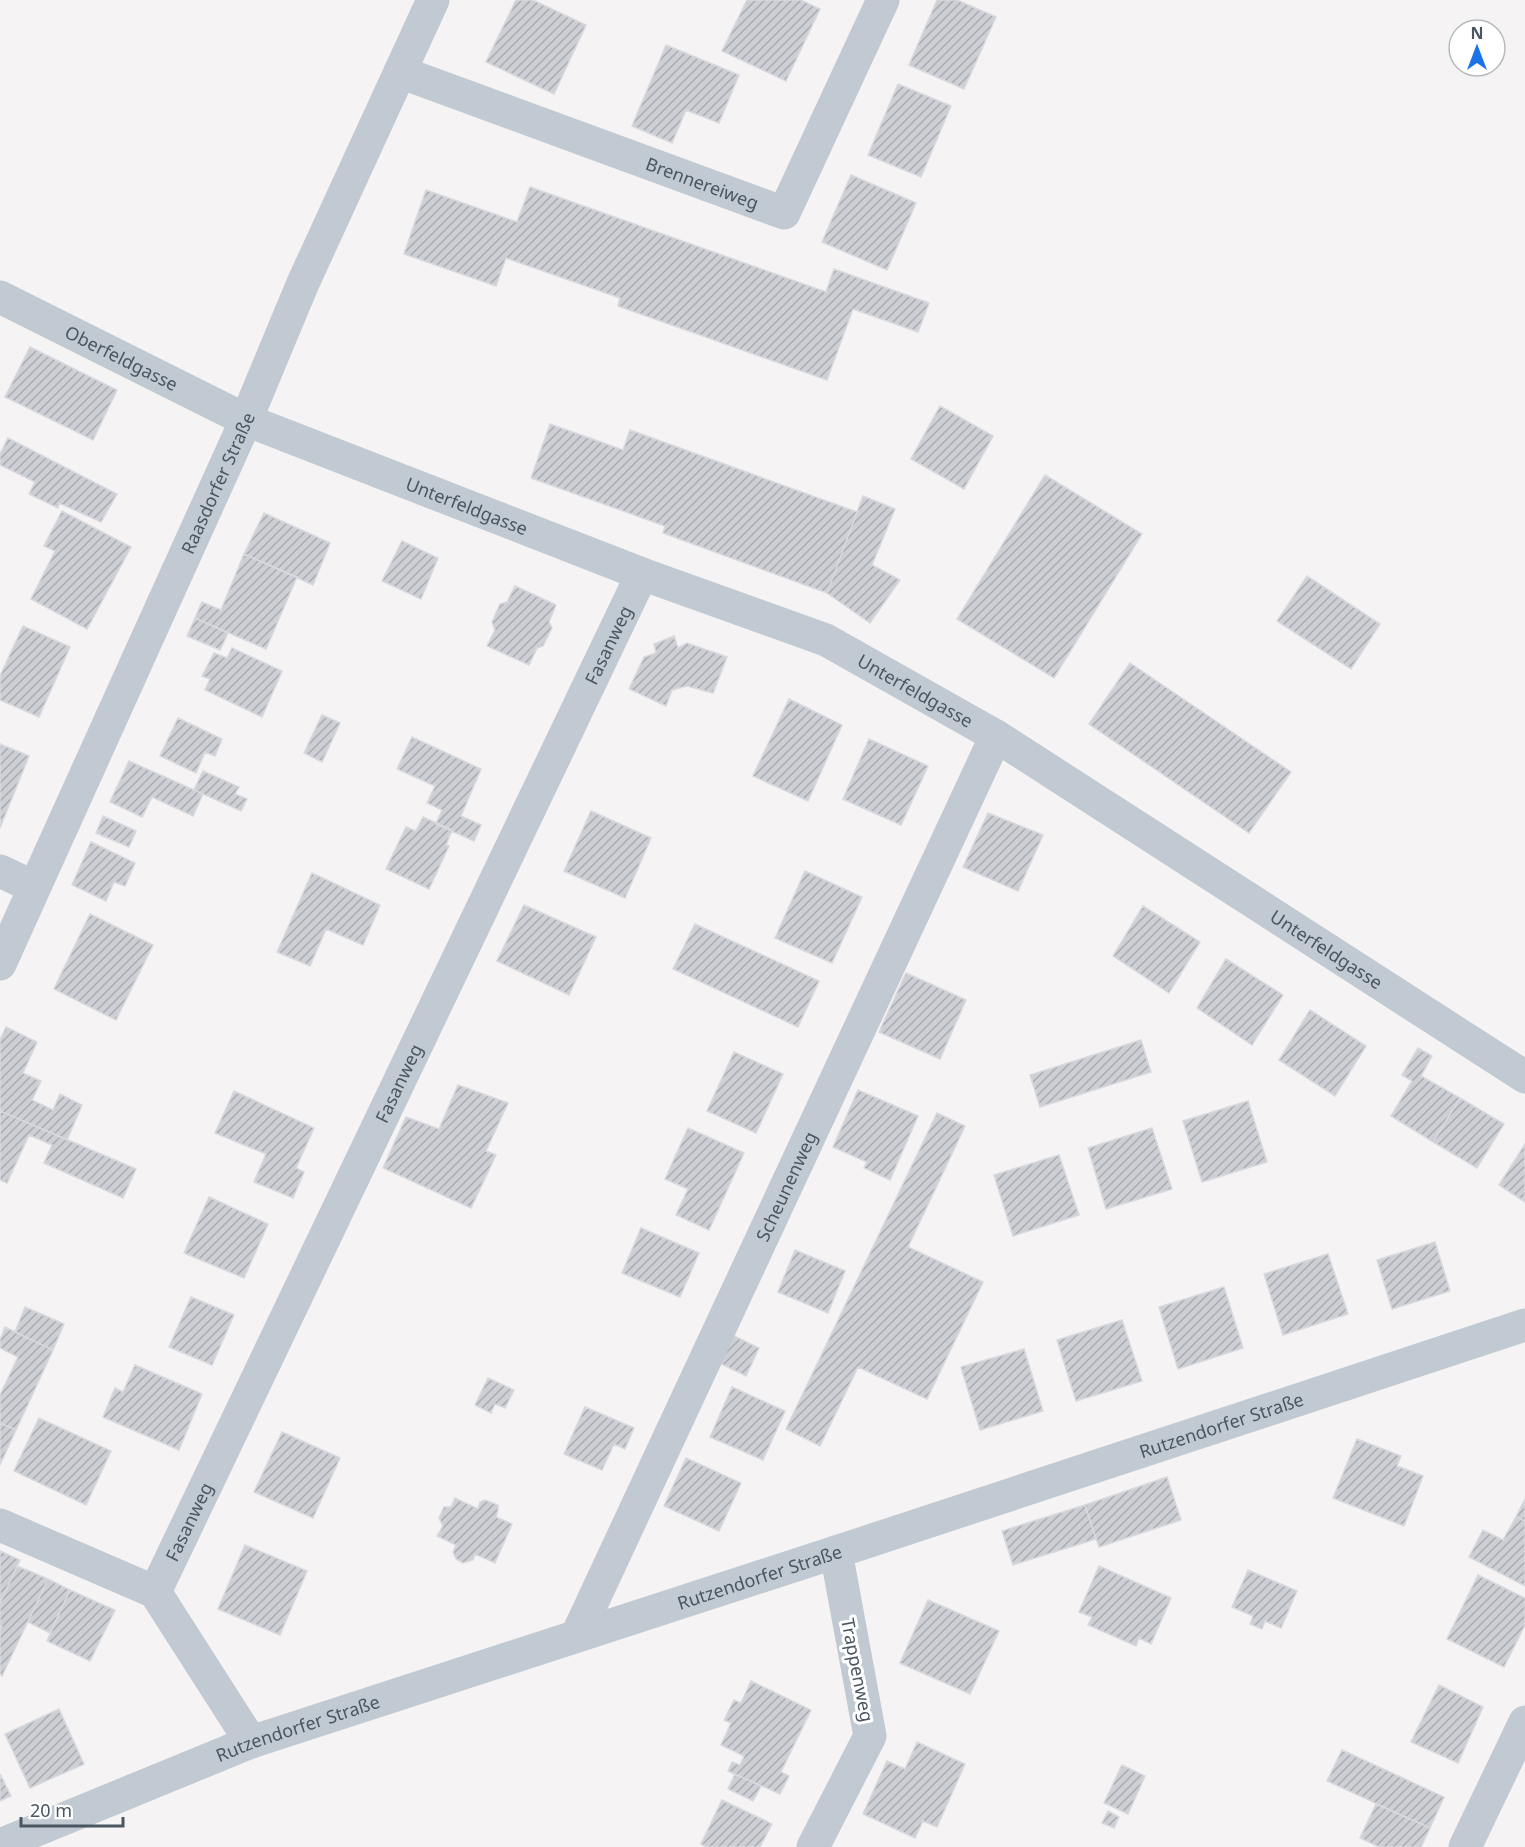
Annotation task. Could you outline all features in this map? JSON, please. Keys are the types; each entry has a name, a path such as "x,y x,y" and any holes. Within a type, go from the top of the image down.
{"street":[{"name":"Raasdorfer Straße","path":"0,964 246,420 303,283 433,0"},
{"name":"Brennereiweg","path":"400,72 784,213 883,0"},
{"name":"Oberfeldgasse","path":"0,297 246,420"},
{"name":"Unterfeldgasse","path":"246,420 642,574 826,640 996,736 1525,1077"},
{"name":"Fasanweg","path":"155,1592 642,574"},
{"name":"Scheunenweg","path":"577,1635 996,736"},
{"path":"0,871 34,887"},
{"name":"Rutzendorfer Straße","path":"0,1845 250,1742 1525,1325"},
{"path":"0,1525 155,1592 250,1742"},
{"name":"Trappenweg","path":"813,1847 870,1736 836,1552"},
{"path":"1465,1847 1525,1722"}],"building":[{"path":"516,0 533,0 586,25 554,94 486,62"},
{"path":"747,0 801,0 820,9 786,81 722,51"},
{"path":"937,0 957,0 996,17 964,89 909,65"},
{"path":"666,45 739,75 719,123 686,110 672,143 632,126"},
{"path":"898,84 951,106 921,177 868,155"},
{"path":"851,175 916,203 887,270 822,242"},
{"path":"530,187 826,292 834,269 929,303 918,332 853,309 827,380 618,306 620,298 506,258 496,286 404,254 426,190 517,222"},
{"path":"30,347 117,390 93,440 5,397"},
{"path":"940,406 993,436 964,489 911,459"},
{"path":"550,424 623,450 630,430 857,512 827,593 663,533 665,526 531,478"},
{"path":"8,438 117,494 101,522 59,503 58,508 29,494 35,482 0,465 0,454"},
{"path":"1045,475 1142,534 1054,678 957,619"},
{"path":"863,496 895,509 872,565 900,580 870,623 827,593"},
{"path":"62,511 131,547 87,629 31,599 55,551 44,546"},
{"path":"264,513 330,543 313,585 244,554"},
{"path":"402,541 438,558 421,599 382,581"},
{"path":"244,554 297,577 266,649 195,618 202,602 221,610"},
{"path":"1307,576 1380,624 1351,669 1277,621"},
{"path":"515,586 556,605 549,622 552,628 543,646 537,648 529,665 487,646 495,630 492,622 500,604 507,602"},
{"path":"195,618 228,633 220,650 187,636"},
{"path":"23,626 70,647 39,717 0,700 0,676"},
{"path":"674,636 678,648 687,643 727,657 713,693 687,686 672,690 666,706 629,689 644,657 656,653 654,644"},
{"path":"232,648 282,671 262,717 205,690 210,679 202,676 214,653 227,658"},
{"path":"1130,663 1291,772 1249,833 1089,724"},
{"path":"789,699 842,725 808,801 753,776"},
{"path":"322,715 340,723 322,762 304,753"},
{"path":"178,718 222,739 215,756 205,752 196,773 160,756"},
{"path":"412,737 481,769 461,816 481,825 474,841 436,824 442,810 427,803 435,786 397,769"},
{"path":"869,739 928,766 901,825 843,799"},
{"path":"0,744 29,756 0,828"},
{"path":"129,761 203,794 193,816 152,797 142,817 110,802"},
{"path":"203,771 239,787 235,794 247,799 241,811 194,790"},
{"path":"591,811 651,838 625,898 564,871"},
{"path":"988,813 1043,835 1018,891 963,867"},
{"path":"103,816 136,831 129,847 96,833"},
{"path":"423,817 452,830 446,845 449,846 429,889 386,869 406,827 416,831"},
{"path":"91,842 135,863 125,886 114,882 106,901 72,885"},
{"path":"805,871 862,897 832,963 775,938"},
{"path":"312,873 380,905 363,945 326,929 310,966 277,952"},
{"path":"524,905 596,937 569,995 497,961"},
{"path":"1143,906 1200,942 1169,993 1113,956"},
{"path":"90,914 153,945 116,1020 54,989"},
{"path":"695,924 819,981 798,1027 673,969"},
{"path":"1226,959 1283,995 1252,1045 1197,1008"},
{"path":"906,973 966,1000 940,1059 879,1032"},
{"path":"1310,1010 1366,1046 1335,1096 1279,1060"},
{"path":"6,1027 37,1042 23,1073 41,1081 32,1100 53,1110 60,1094 82,1105 67,1140 0,1111 0,1040"},
{"path":"1141,1040 1151,1072 1040,1107 1030,1075"},
{"path":"1418,1048 1432,1056 1421,1076 1460,1098 1433,1142 1391,1116 1412,1081 1402,1075"},
{"path":"734,1052 783,1074 756,1133 707,1111"},
{"path":"458,1085 508,1103 486,1151 496,1155 471,1208 383,1168 406,1117 439,1129"},
{"path":"858,1090 918,1116 890,1180 864,1168 867,1162 833,1147"},
{"path":"234,1091 314,1128 296,1168 304,1172 293,1198 254,1182 266,1154 215,1133"},
{"path":"1460,1098 1504,1124 1477,1168 1433,1142"},
{"path":"1248,1101 1267,1162 1202,1182 1183,1121"},
{"path":"0,1111 136,1169 123,1198 44,1163 52,1145 29,1135 7,1183 0,1180"},
{"path":"937,1113 965,1126 908,1247 983,1282 927,1399 858,1367 820,1446 786,1429"},
{"path":"688,1128 744,1153 709,1230 676,1215 688,1189 665,1179"},
{"path":"1152,1128 1172,1189 1106,1209 1088,1148"},
{"path":"1525,1144 1525,1202 1499,1185"},
{"path":"1059,1155 1079,1215 1013,1236 994,1175"},
{"path":"209,1197 268,1224 244,1278 184,1253"},
{"path":"641,1228 699,1253 680,1297 622,1273"},
{"path":"1435,1242 1450,1291 1392,1309 1377,1260"},
{"path":"795,1250 845,1271 828,1313 778,1292"},
{"path":"1328,1254 1348,1314 1283,1335 1264,1274"},
{"path":"1224,1287 1243,1348 1178,1369 1159,1307"},
{"path":"191,1297 234,1315 212,1365 169,1347"},
{"path":"25,1307 64,1324 53,1350 15,1332"},
{"path":"1122,1320 1142,1381 1076,1401 1057,1340"},
{"path":"5,1327 53,1350 16,1430 0,1423 0,1395 18,1357 0,1348 0,1340"},
{"path":"730,1334 759,1348 746,1376 717,1362"},
{"path":"1024,1349 1043,1411 980,1430 961,1367"},
{"path":"135,1365 202,1394 179,1450 103,1417 115,1388 123,1392"},
{"path":"488,1378 514,1390 505,1408 495,1404 491,1413 475,1405"},
{"path":"732,1387 785,1411 763,1460 710,1437"},
{"path":"585,1407 634,1428 625,1449 614,1444 602,1470 564,1454"},
{"path":"39,1418 111,1451 86,1505 14,1471"},
{"path":"0,1423 16,1430 0,1465"},
{"path":"282,1432 340,1458 313,1518 254,1492"},
{"path":"1357,1439 1401,1456 1397,1466 1423,1476 1404,1526 1333,1498"},
{"path":"686,1458 741,1483 719,1531 664,1506"},
{"path":"1167,1477 1181,1520 1099,1547 1085,1505"},
{"path":"455,1498 478,1509 480,1502 485,1500 498,1505 496,1517 512,1524 495,1563 475,1554 473,1560 463,1563 456,1559 453,1552 456,1545 437,1536 443,1526 439,1518 444,1507 451,1507"},
{"path":"1525,1499 1525,1521 1516,1517"},
{"path":"1085,1505 1096,1539 1013,1565 1002,1531"},
{"path":"1516,1517 1525,1521 1525,1586 1469,1557 1483,1530 1503,1540"},
{"path":"245,1545 307,1571 280,1635 218,1609"},
{"path":"0,1551 20,1560 0,1603"},
{"path":"17,1566 48,1579 2,1676 0,1674 0,1630 2,1626 0,1626 0,1603"},
{"path":"1099,1566 1171,1598 1151,1644 1139,1638 1136,1646 1088,1625 1092,1617 1079,1612"},
{"path":"1248,1570 1297,1591 1281,1628 1265,1621 1262,1629 1250,1624 1253,1616 1232,1607"},
{"path":"1478,1575 1525,1598 1525,1625 1504,1667 1447,1639"},
{"path":"48,1579 70,1590 50,1633 28,1622"},
{"path":"70,1590 115,1610 90,1661 47,1641"},
{"path":"928,1600 999,1631 970,1694 900,1663"},
{"path":"751,1681 811,1710 781,1772 789,1776 780,1794 728,1771 732,1762 740,1765 744,1756 721,1745 731,1723 724,1720 734,1700 741,1703"},
{"path":"1439,1685 1483,1707 1458,1763 1411,1742"},
{"path":"59,1709 84,1764 30,1788 5,1734"},
{"path":"917,1742 965,1764 937,1827 923,1821 915,1838 863,1814 887,1761 905,1769"},
{"path":"1342,1750 1444,1797 1430,1828 1327,1781"},
{"path":"1122,1765 1145,1776 1128,1814 1104,1803"},
{"path":"0,1774 11,1796 0,1801"},
{"path":"735,1774 761,1786 753,1801 728,1789"},
{"path":"722,1800 772,1824 760,1847 706,1847 701,1844"},
{"path":"1376,1804 1430,1828 1421,1847 1379,1847 1360,1838"},
{"path":"1108,1811 1119,1817 1114,1828 1102,1823"}]}
